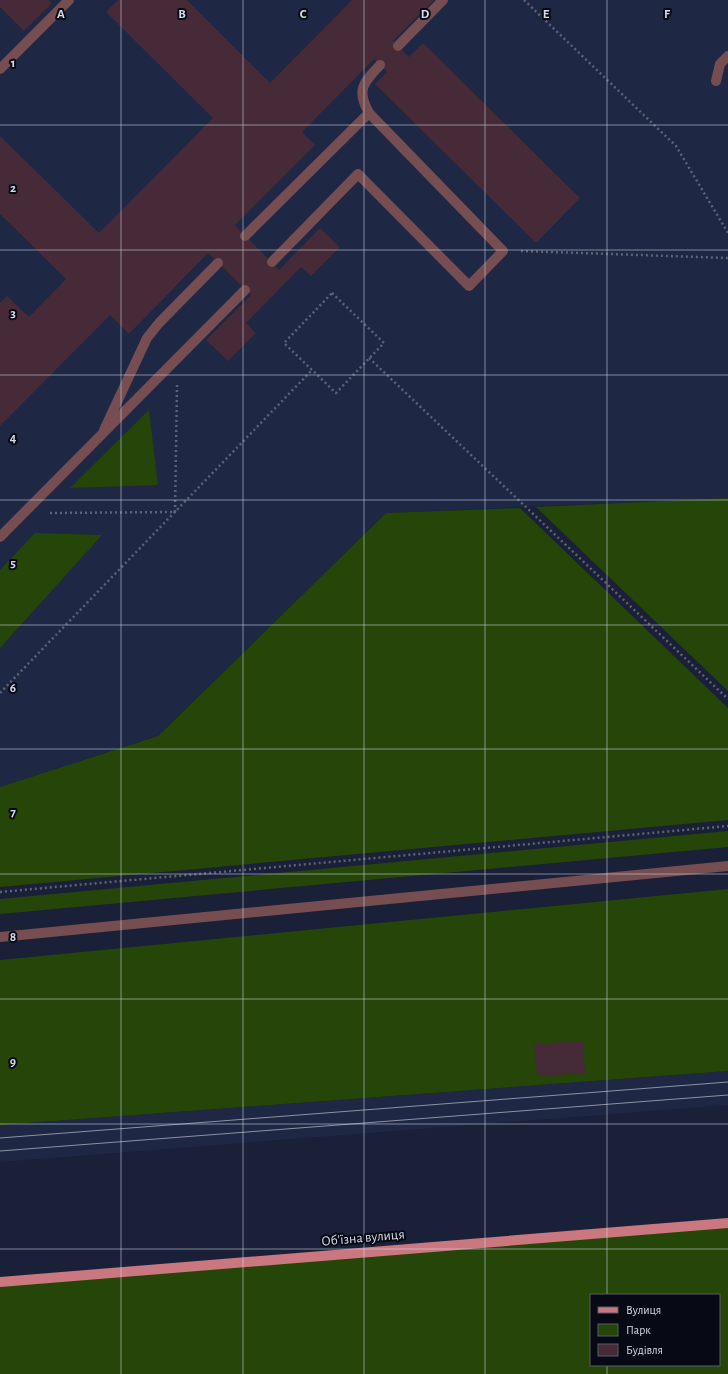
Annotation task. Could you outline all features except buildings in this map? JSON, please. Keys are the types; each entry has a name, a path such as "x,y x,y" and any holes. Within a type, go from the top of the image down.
{"main road":[{"name":"Обʼїзна вулиця","path":"0,1282 728,1223"}],"street":[{"path":"0,69 69,0"},
{"path":"398,46 443,0"},
{"path":"716,81 720,64 728,56"},
{"path":"272,262 358,174 469,286 502,250 369,113 362,100 362,89 367,78 380,65"},
{"path":"246,236 369,113"},
{"path":"101,435 147,338 158,323 218,263"},
{"path":"0,536 245,290"},
{"path":"0,937 728,866"}],"path":[{"path":"524,0 676,146 728,233"},
{"path":"502,250 728,258"},
{"path":"332,293 384,343 369,358 336,393 284,343 332,293"},
{"path":"369,358 728,699"},
{"path":"175,512 177,359"},
{"path":"0,693 312,370"},
{"path":"23,513 175,512"},
{"path":"0,892 728,826"}],"shaded area":[{"path":"0,0 728,0 728,498 386,513 157,736 0,787"},
{"path":"728,1071 728,1105 0,1162 0,1125"}],"green space":[{"path":"149,410 158,485 70,488"},
{"path":"728,498 728,691 536,507"},
{"path":"520,508 728,708 728,820 0,887 0,787 158,736 386,513"},
{"path":"35,533 102,535 0,648 0,570"},
{"path":"728,831 728,847 0,914 0,899"},
{"path":"728,889 728,1071 0,1125 0,960"},
{"path":"728,1223 728,1374 0,1374 0,1282"}],"tram line":[{"path":"0,1138 728,1082"},
{"path":"0,1151 728,1095"}]}
